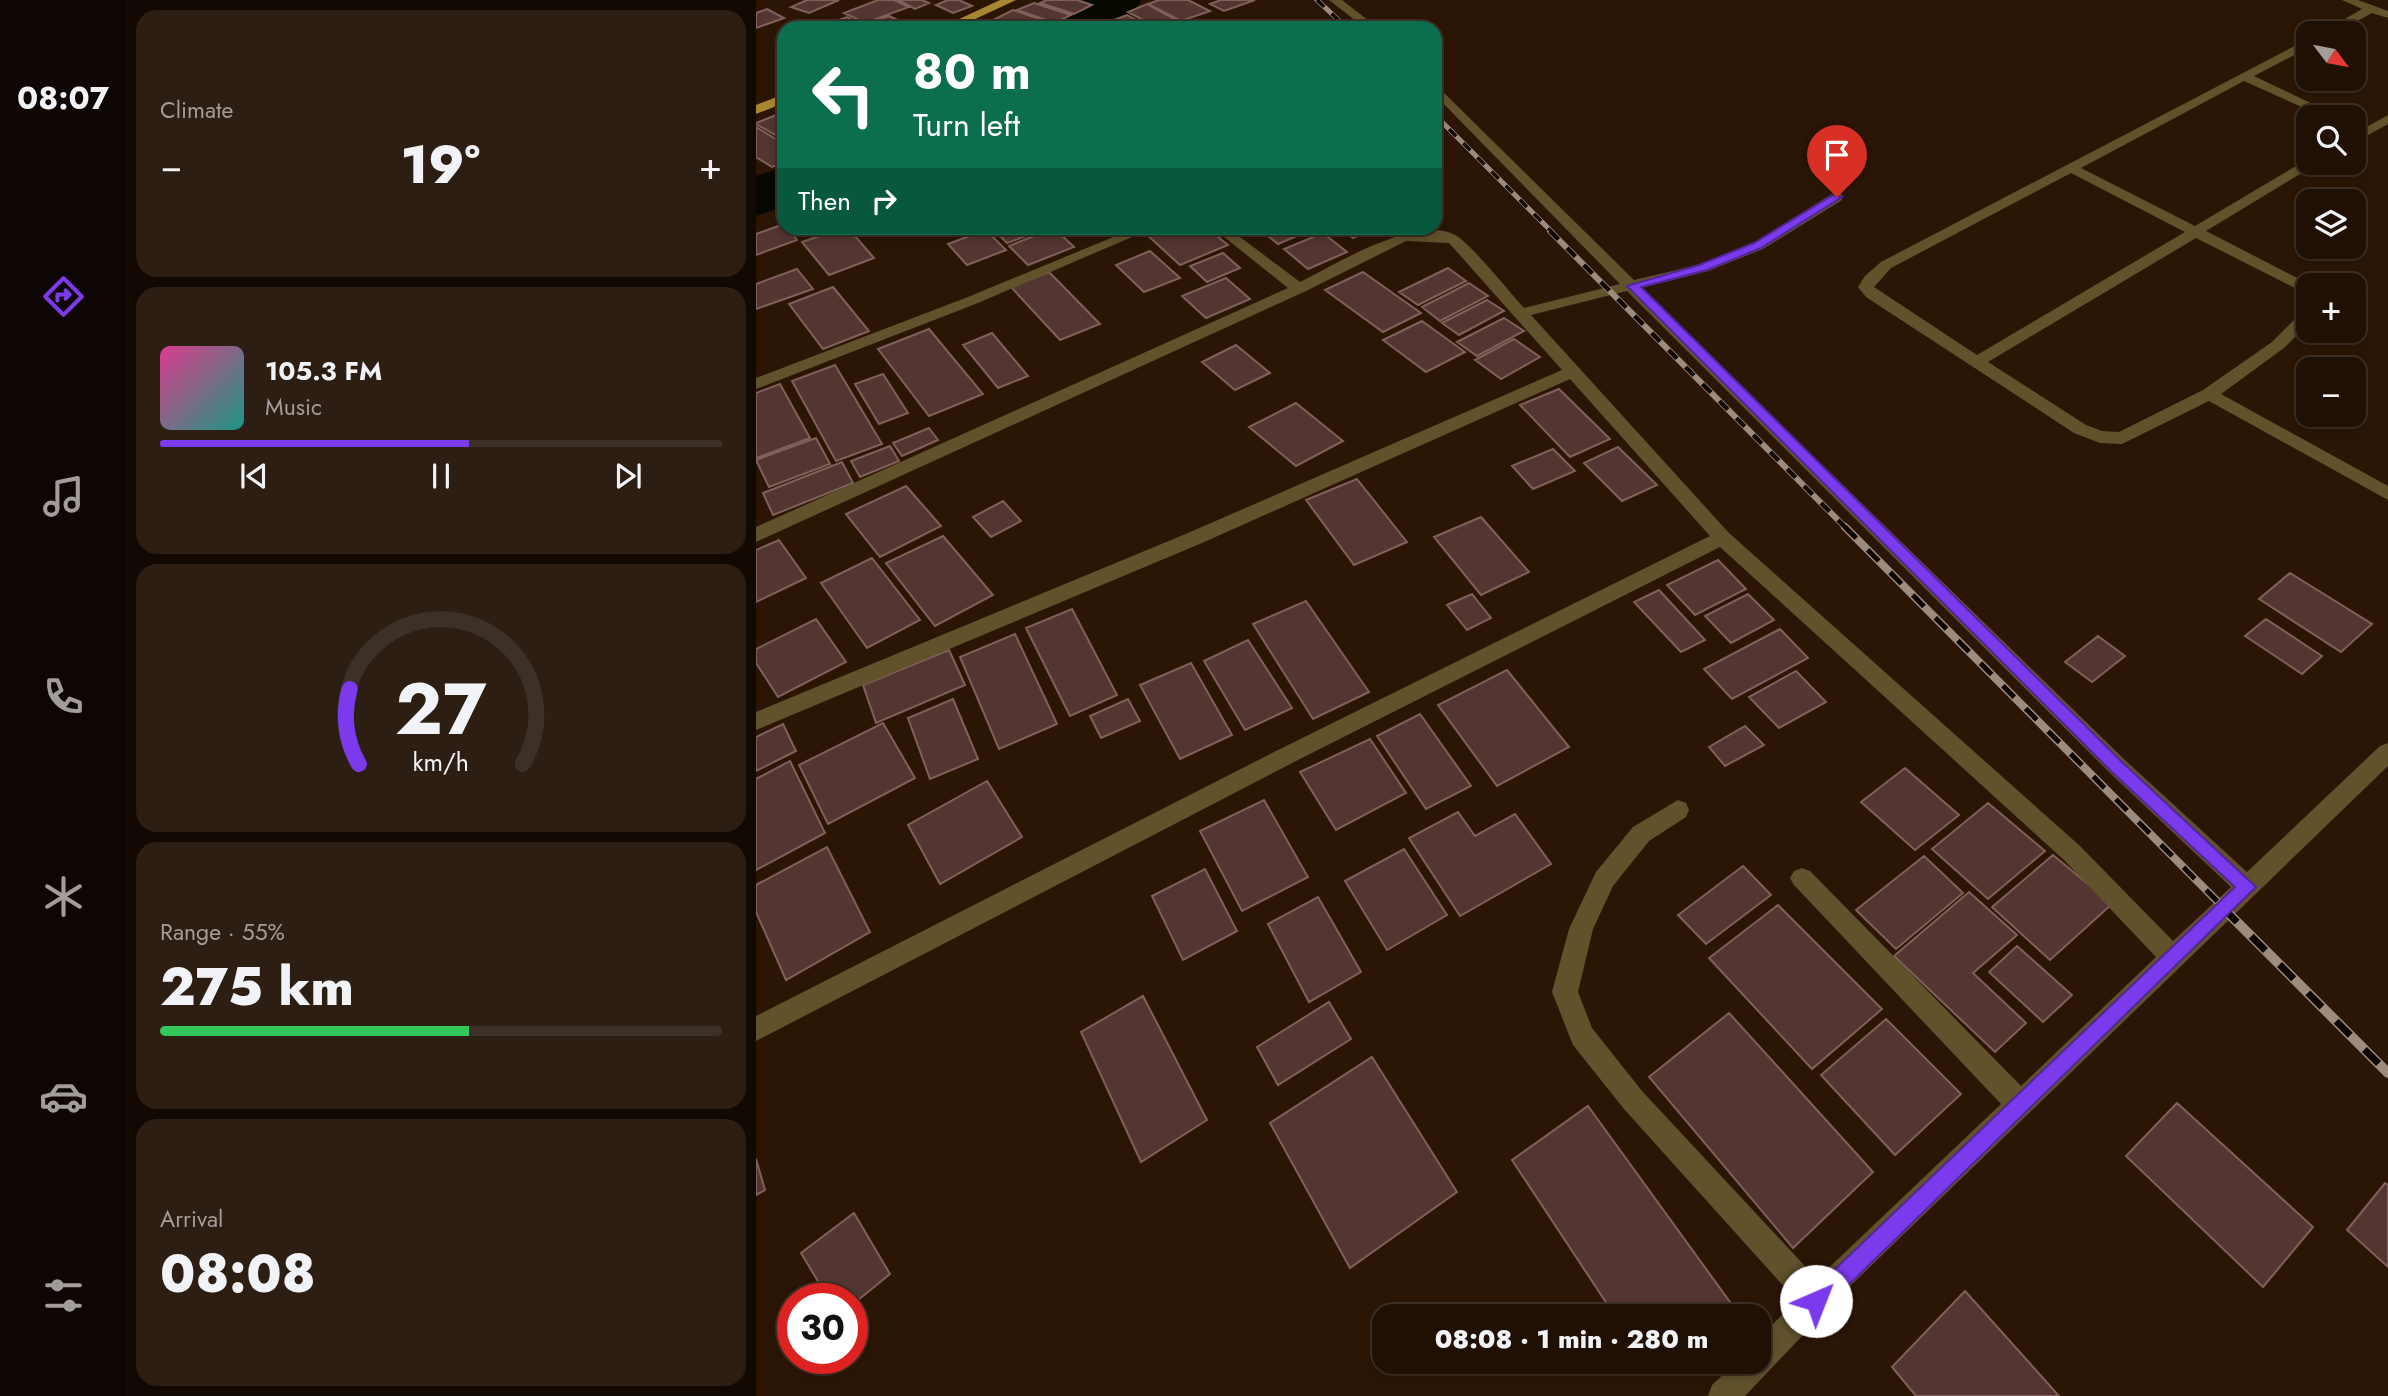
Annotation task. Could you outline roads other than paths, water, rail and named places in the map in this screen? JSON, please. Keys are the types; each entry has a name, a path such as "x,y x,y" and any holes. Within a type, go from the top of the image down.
{"main road":[{"path":"962,21 1010,0"},
{"path":"756,110 777,101"}],"street":[{"path":"1335,0 1363,21"},
{"path":"2348,0 2388,15"},
{"path":"2349,21 2371,9"},
{"path":"2296,49 1886,265 1870,279 1866,287 1871,294 2080,429 2100,437 2122,438 2209,394 2278,345 2296,327"},
{"path":"2245,77 2307,105"},
{"path":"1442,95 2118,767 2247,887"},
{"path":"2366,129 2388,119"},
{"path":"2071,168 2296,283"},
{"path":"1977,362 2296,172"},
{"path":"1521,313 1703,268 1758,246 1837,197"},
{"path":"756,384 973,300 1129,235"},
{"path":"1229,235 1299,289"},
{"path":"756,535 1299,289 1403,237 1436,236 1454,240 1465,248 1571,373 1722,538 2072,853 2172,957"},
{"path":"756,721 1195,538 1571,373"},
{"path":"2209,394 2388,494"},
{"path":"756,1029 1286,756 1722,538"},
{"path":"1771,1348 2172,957 2388,752"},
{"path":"1678,810 1641,834 1604,879 1581,929 1565,992 1582,1036 1633,1100 1816,1301"},
{"path":"1802,878 2020,1104"},
{"path":"1723,1396 1745,1374"}],"waterway":[{"path":"1074,21 1119,0"},
{"path":"756,199 777,188"}],"railway":[{"path":"1317,0 1340,21"},
{"path":"1442,122 1552,232"},
{"path":"1550,231 1847,529"},
{"path":"1845,527 2225,909"},
{"path":"2223,908 2388,1073"}]}
